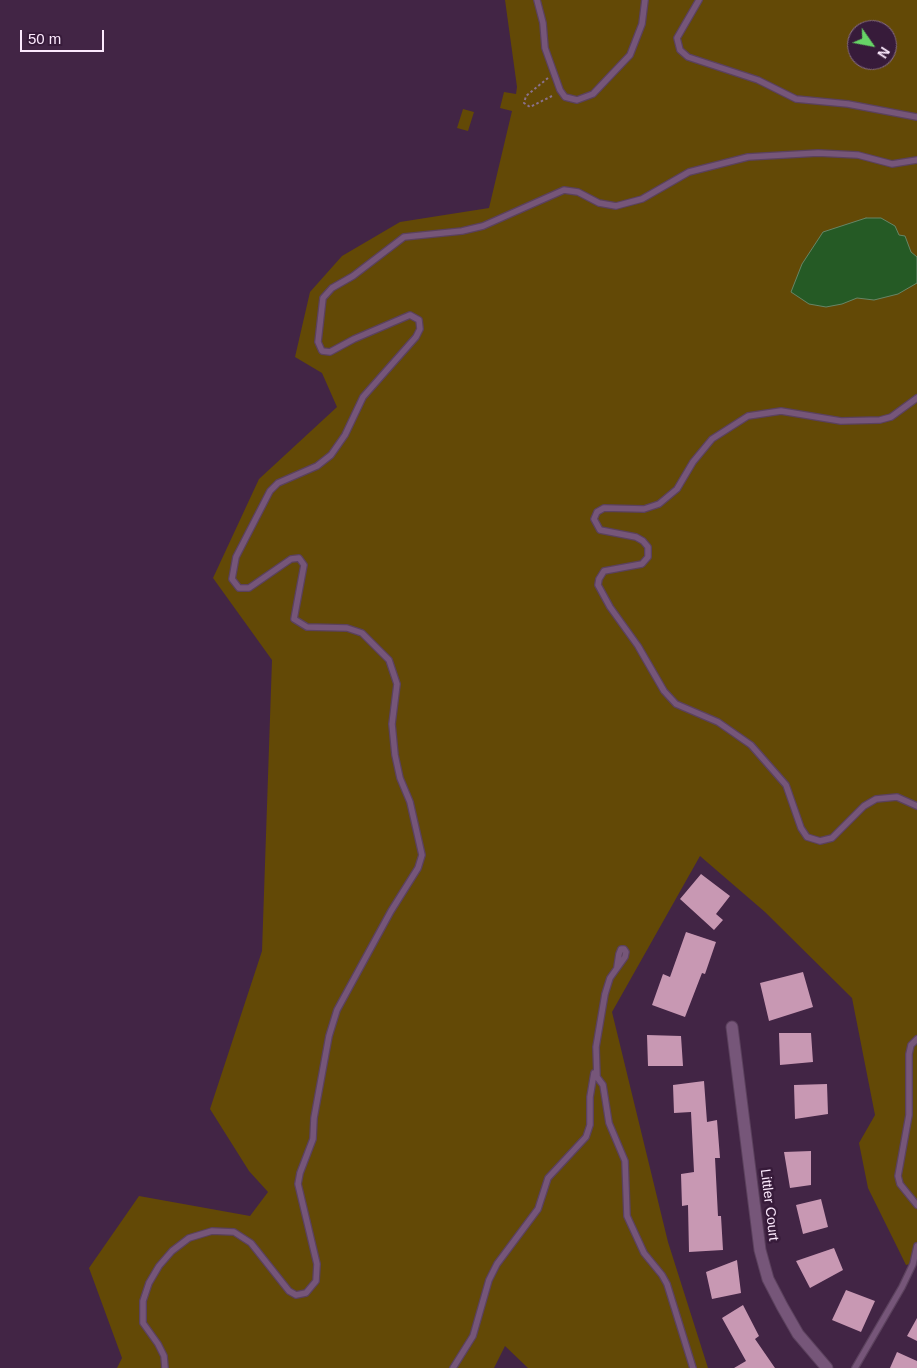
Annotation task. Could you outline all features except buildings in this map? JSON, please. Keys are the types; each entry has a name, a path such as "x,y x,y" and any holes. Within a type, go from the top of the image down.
{"street":[{"name":"Littler Court","path":"732,1027 760,1250 768,1279 798,1334 827,1368"}],"lane":[{"path":"537,0 543,22 545,48 564,95 577,100 593,94 630,55 642,24 645,0"},
{"path":"699,0 677,38 680,50 688,57 758,80 796,99 848,104 917,117"},
{"path":"166,1368 164,1356 158,1344 143,1323 143,1301 146,1288 159,1266 172,1251 189,1238 212,1231 234,1232 251,1243 286,1288 293,1294 306,1293 316,1281 317,1264 298,1184 300,1173 313,1139 328,1036 337,1010 391,911 418,868 422,854 410,802 400,778 395,755 392,724 397,684 389,660 362,633 347,628 308,627 294,619 304,565 299,558 291,559 249,588 239,588 232,579 236,557 270,491 278,483 317,466 331,455 345,435 363,397 416,337 420,328 419,320 410,315 354,339 330,352 322,350 318,342 323,298 332,288 353,276 404,237 462,231 482,226 564,190 575,191 599,202 616,206 642,198 688,172 748,157 818,153 858,155 892,164 917,160"},
{"path":"917,398 891,417 880,420 841,421 781,410 748,416 712,439 693,462 677,488 663,501 648,508 604,508 597,512 594,520 600,530 636,537 644,541 648,547 648,558 642,564 607,569 602,573 598,585 610,607 638,646 664,691 676,704 718,722 751,745 786,785 801,828 807,837 820,841 832,838 864,806 876,799 896,797 917,806"},
{"path":"453,1368 473,1336 489,1280 497,1264 538,1209 548,1178 586,1137 590,1125 590,1097 597,1036 605,994 610,978 617,967"},
{"path":"917,1039 911,1045 909,1054 909,1115 898,1176 900,1184 917,1204"},
{"path":"595,1066 597,1077 605,1092 609,1123 625,1161 627,1216 644,1253 667,1284 693,1368"},
{"path":"855,1368 902,1286 913,1264 917,1246"}],"path":[{"path":"554,70 526,96 524,103 530,107 546,97 564,95"}],"shaded area":[{"path":"505,0 917,0 917,1262 906,1265 868,1188 859,1143 875,1115 852,998 765,912 700,856 612,1012 668,1242 708,1368 528,1368 505,1346 494,1368 117,1368 122,1358 89,1268 139,1196 250,1216 268,1192 249,1171 210,1109 262,951 272,660 213,578 259,479 337,407 322,373 295,357 310,292 342,256 400,222 489,208 512,111 500,108 504,92 516,94 517,87"},
{"path":"463,109 474,112 468,131 457,128"},
{"path":"866,218 881,218 895,226 899,235 905,236 911,252 917,257 917,283 898,294 874,300 857,298 842,304 826,307 809,304 791,292 802,264 823,232"}]}
